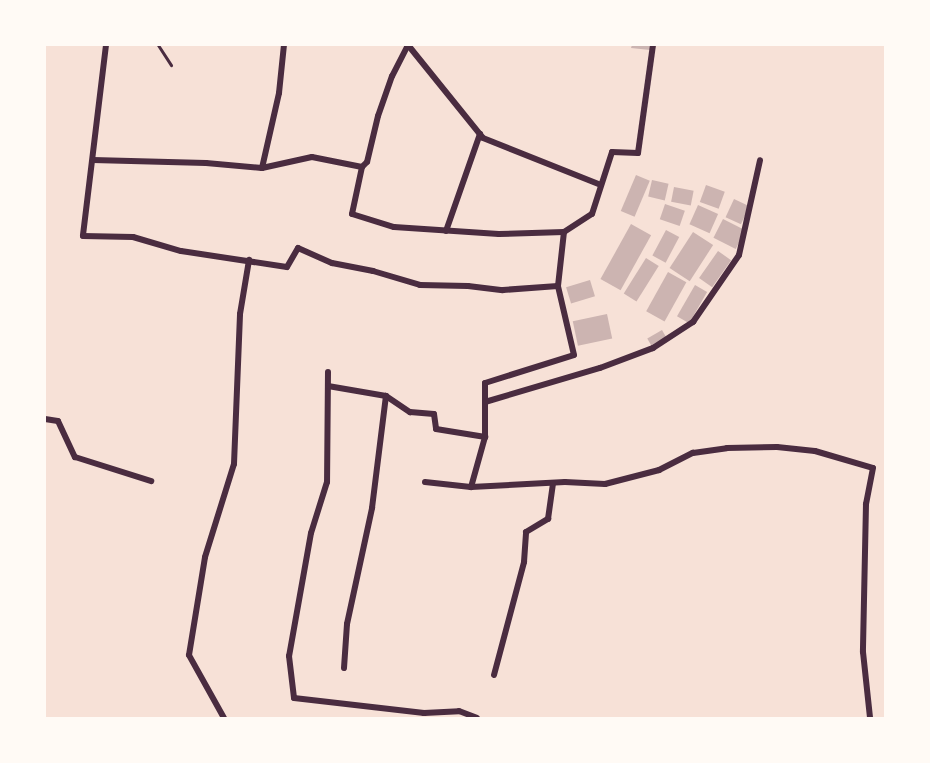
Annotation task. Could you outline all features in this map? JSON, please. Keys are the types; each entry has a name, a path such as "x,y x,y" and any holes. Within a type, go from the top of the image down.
{"street":[{"path":"106,45 83,236 133,237 182,250 287,267 298,248 332,262 420,285 468,286 503,290 558,286"},
{"path":"262,168 279,93 284,45"},
{"path":"601,185 483,138 408,45 392,76 378,116 366,162 362,167 352,214 394,227 498,234 564,232 592,214 612,152 638,153 652,45"},
{"path":"446,231 480,134"},
{"path":"93,160 206,163 262,168 312,157 362,167"},
{"path":"485,402 600,369 652,348 693,322 739,255 760,160"},
{"path":"471,487 485,437 485,383 574,355 558,286 564,232"},
{"path":"224,718 189,655 205,557 234,464 240,314 249,260"},
{"path":"328,372 327,482 309,545 289,656 294,698 424,713 459,711 477,718"},
{"path":"328,386 386,396 410,412 434,414 436,429 485,437"},
{"path":"344,668 347,624 372,508 386,396"},
{"path":"45,419 58,421 75,457 151,482"},
{"path":"425,482 471,487 553,483 605,484 658,470 693,453 727,448 777,447 815,451 873,468 866,504 863,652 870,718"},
{"path":"494,675 524,562 526,531 548,519 553,483"}],"path":[{"path":"158,45 171,65"}],"building":[{"path":"632,45 650,45 650,50 631,48"},
{"path":"636,175 650,181 635,217 621,211"},
{"path":"652,180 669,184 665,200 648,197"},
{"path":"706,185 725,192 719,209 700,202"},
{"path":"674,187 694,191 691,206 671,202"},
{"path":"734,199 749,206 741,224 726,217"},
{"path":"665,204 685,211 680,226 660,219"},
{"path":"698,205 718,214 710,233 689,224"},
{"path":"723,219 745,230 736,249 713,238"},
{"path":"631,224 651,235 621,290 600,279"},
{"path":"666,230 679,237 666,263 652,256"},
{"path":"693,232 713,245 690,281 670,268"},
{"path":"718,251 731,260 712,287 699,278"},
{"path":"646,258 659,266 636,302 624,294"},
{"path":"668,272 686,282 665,322 646,311"},
{"path":"590,280 595,296 571,304 566,287"},
{"path":"695,285 707,292 689,323 677,316"},
{"path":"607,314 612,338 578,346 573,321"},
{"path":"662,330 666,337 651,345 647,338"}]}
